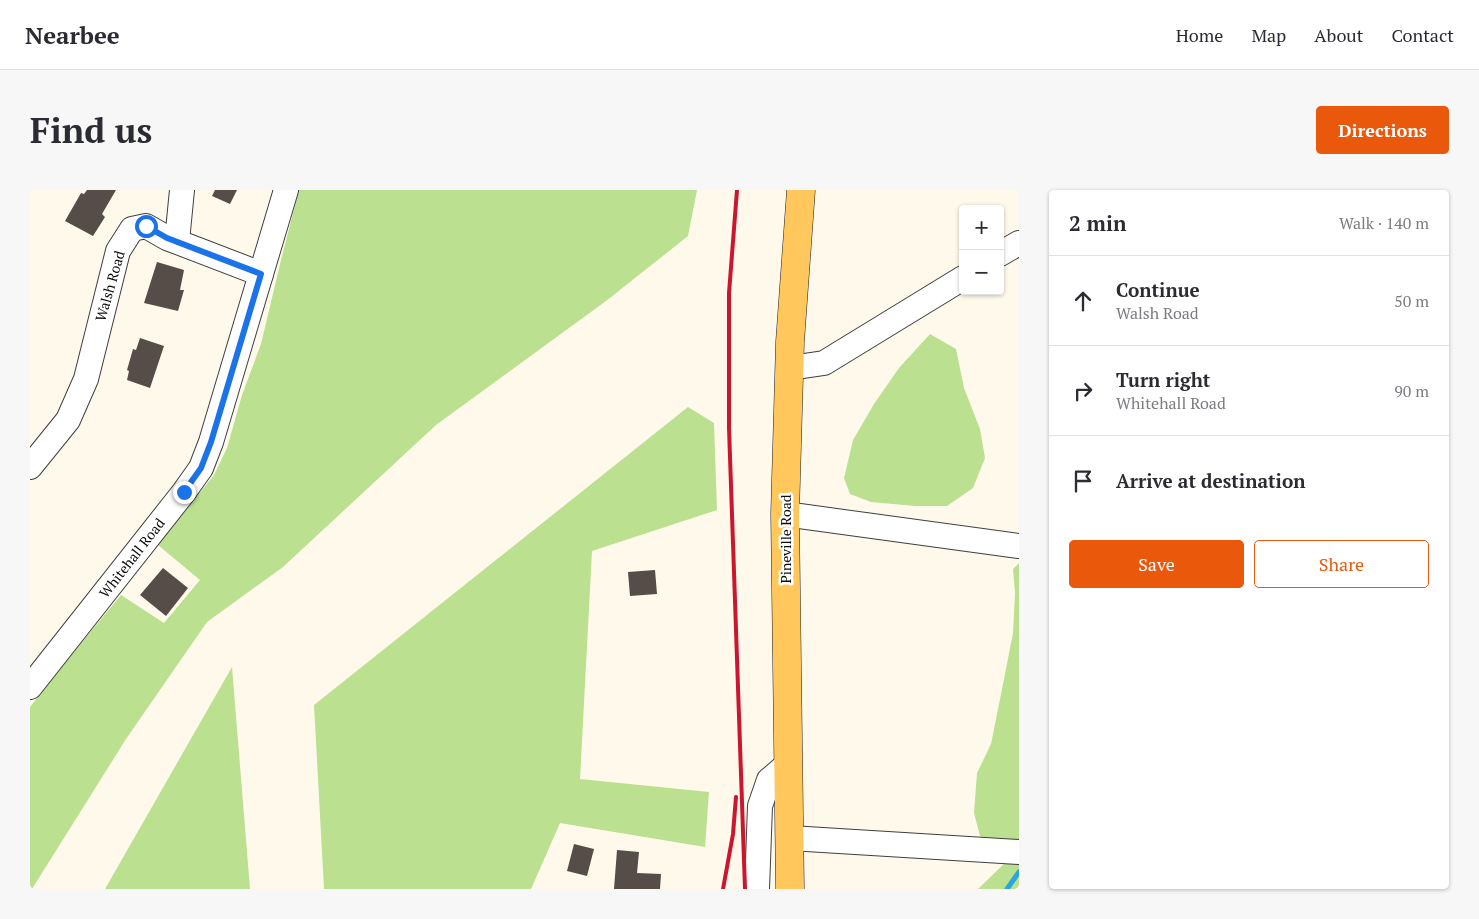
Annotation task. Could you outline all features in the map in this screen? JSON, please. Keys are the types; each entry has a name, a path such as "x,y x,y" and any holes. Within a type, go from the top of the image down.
{"main road":[{"name":"Pineville Road","path":"790,889 785,514 790,368 801,190"}],"street":[{"path":"177,241 182,190"},
{"name":"Whitehall Road","path":"30,688 201,468 211,442 286,190"},
{"name":"Walsh Road","path":"30,468 68,420 86,379 118,251 132,229 146,226 167,238 261,274"},
{"path":"1004,252 1019,243"},
{"path":"790,368 824,363 959,280"},
{"path":"785,514 1019,546"},
{"path":"758,889 760,806 769,780 788,763"},
{"path":"790,838 1019,852"}],"green space":[{"path":"299,190 697,190 688,236 606,301 436,425 283,567 207,622 126,739 32,889 30,889 30,707 121,595 164,623 200,580 158,545 214,475 227,448 242,395 261,344"},
{"path":"930,334 956,349 964,388 980,429 985,458 973,488 947,506 915,506 871,502 850,494 844,478 853,440 874,404 899,368"},
{"path":"688,407 714,423 717,510 592,551 580,779 709,792 705,847 560,823 531,889 324,889 314,705"},
{"path":"1019,563 1019,843 992,842 980,836 974,813 977,773 991,744 1003,684 1013,633 1015,593 1013,569"},
{"path":"232,667 250,889 105,889"},
{"path":"1009,859 1019,860 1019,889 978,889"}],"building":[{"path":"87,190 116,190 102,214 105,217 93,236 65,221 81,193 84,194"},
{"path":"215,190 237,190 230,204 212,196"},
{"path":"157,262 184,270 180,290 184,290 178,311 144,303"},
{"path":"140,338 164,346 150,388 127,380 129,371 127,370 133,349 136,350"},
{"path":"163,568 188,588 166,616 140,595"},
{"path":"655,570 657,594 630,596 628,572"},
{"path":"574,844 594,849 587,876 567,871"},
{"path":"617,850 639,852 637,873 661,874 660,889 614,889"}],"waterway":[{"path":"1007,889 1019,872"}],"railway":[{"path":"737,190 729,293 729,428 745,889"},
{"path":"723,889 733,834 736,797"}],"route":[{"path":"146,226 167,238 261,274 211,442 201,468 184,492"}]}
